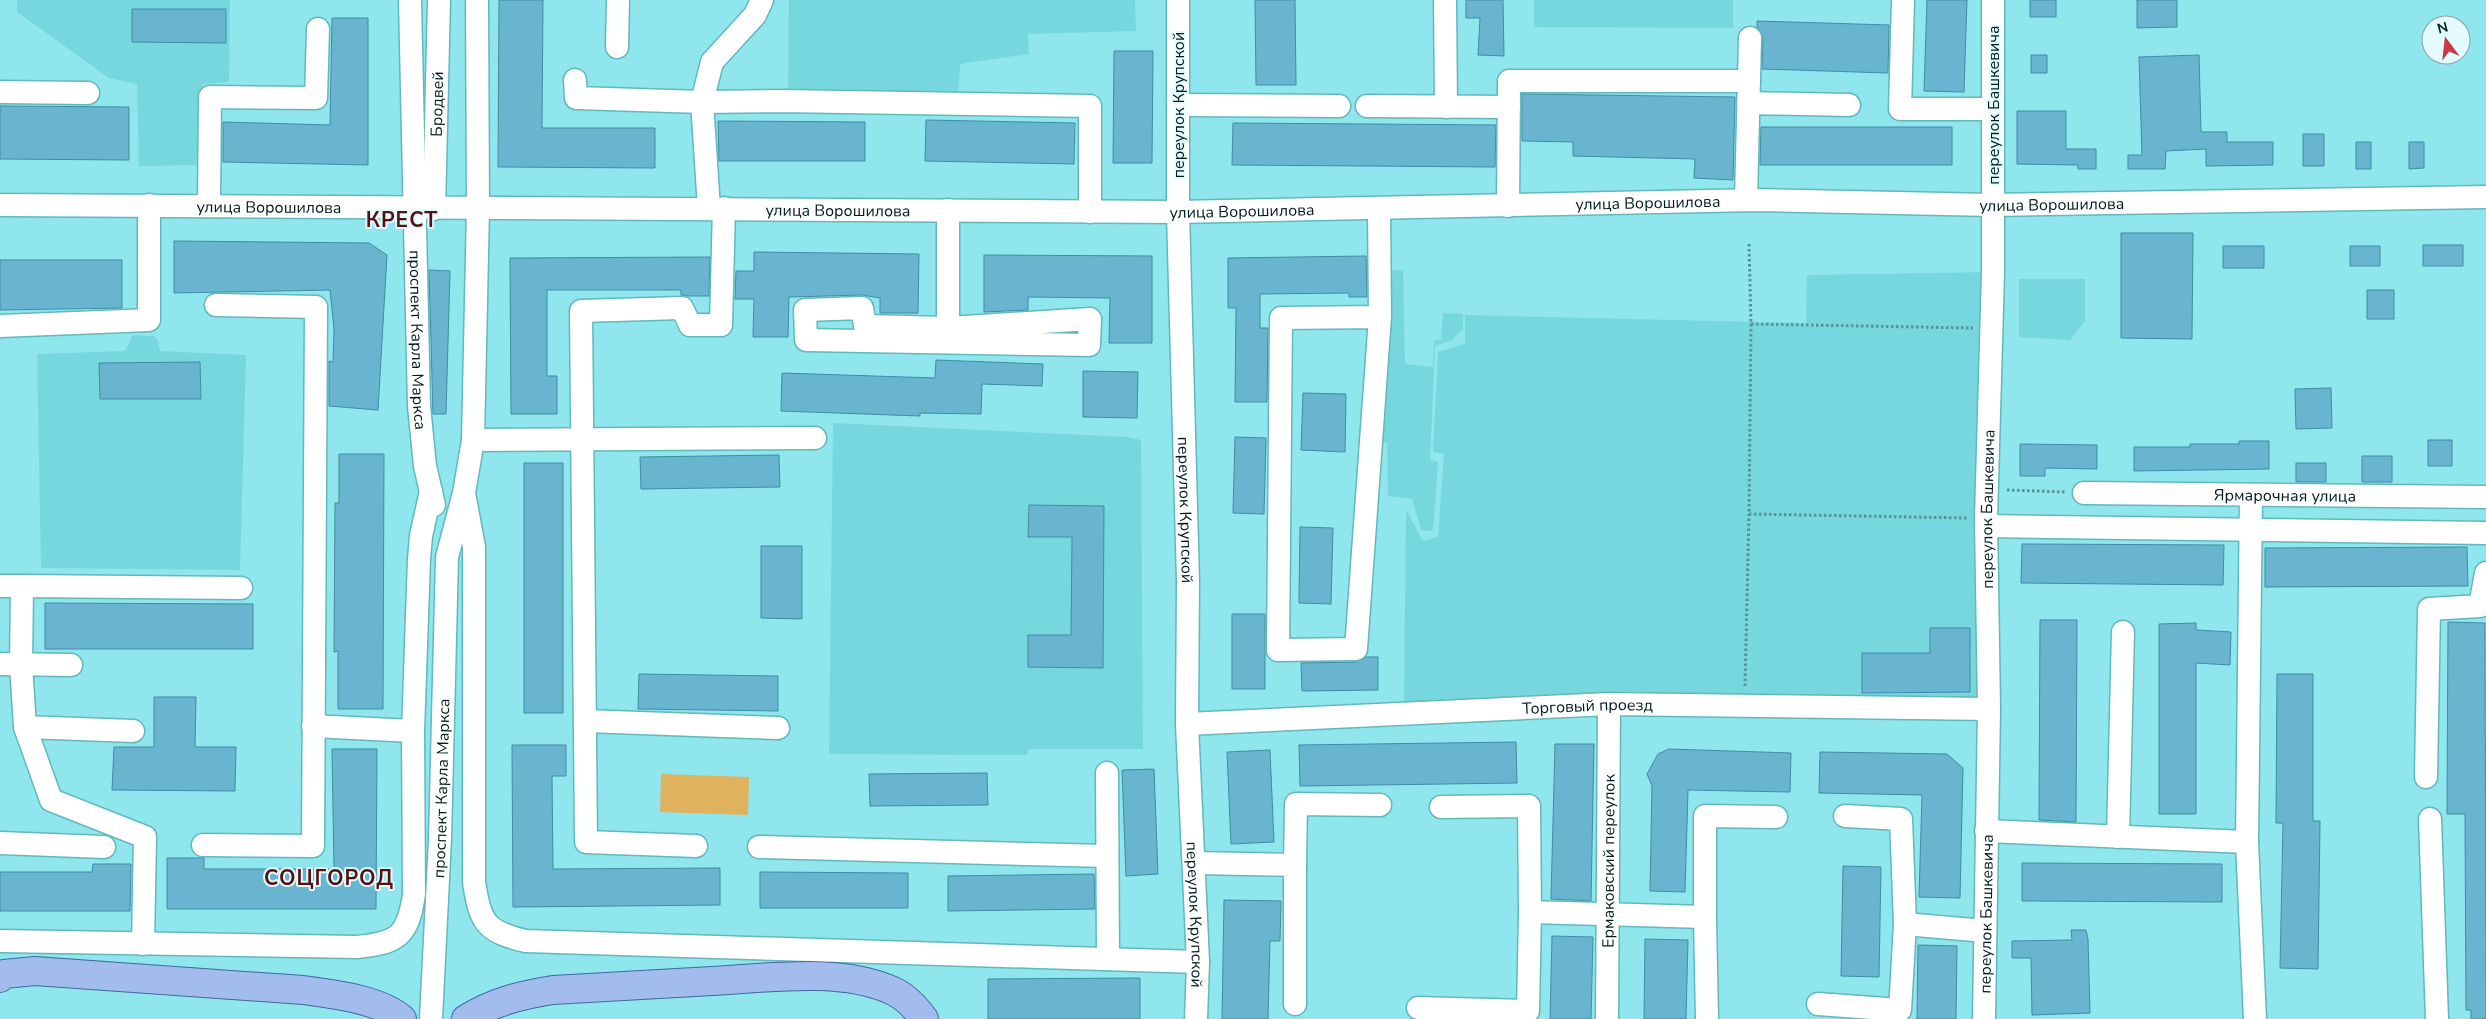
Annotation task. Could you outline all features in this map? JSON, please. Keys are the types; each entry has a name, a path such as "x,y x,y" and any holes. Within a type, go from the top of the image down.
{"main road":[{"path":"1,976 34,970 303,990 344,996 374,1004 400,1017"},
{"path":"469,1017 496,1003 518,996 553,990 774,978 831,977 864,982 894,991 911,1004 924,1019"}],"street":[{"name":"проспект Карла Маркса","path":"410,0 425,208 420,406 425,466 448,557"},
{"name":"Бродвей","path":"425,208 439,0"},
{"name":"проспект Карла Маркса","path":"431,1019 439,868 448,557 464,493 473,440 478,208 477,0"},
{"path":"617,47 618,0"},
{"path":"696,846 586,842 581,311 682,308 690,325 721,326 716,208 702,102 712,62 755,15 762,0"},
{"name":"переулок Крупской","path":"1178,0 1178,212 1188,581 1187,724 1198,962 1196,1019"},
{"path":"1445,0 1446,107"},
{"path":"1904,0 1900,109 1993,109"},
{"name":"переулок Башкевича","path":"1984,1019 1989,708 1986,522 1991,329 1993,0"},
{"path":"209,205 210,97 316,98 318,30"},
{"path":"1746,200 1750,38"},
{"path":"574,80 576,98 702,102 781,101 1090,106 1090,212"},
{"path":"1508,206 1509,81 1749,92 1849,105"},
{"path":"0,92 88,93"},
{"path":"1178,105 1339,106"},
{"path":"1367,106 1509,108"},
{"name":"улица Ворошилова","path":"0,205 1178,212 1746,200 1992,205 2486,198"},
{"path":"0,326 149,320 148,205"},
{"path":"1379,208 1380,317 1356,650 1278,650 1280,318 1380,317"},
{"path":"948,210 948,328"},
{"path":"203,845 313,846 316,307 216,305"},
{"path":"862,308 865,326 948,328 1090,320 1089,345 806,340 805,310 862,308"},
{"path":"473,440 815,438"},
{"path":"0,941 357,947 378,945 394,939 410,919 414,894 413,731 419,560 421,536 431,491"},
{"path":"464,493 474,547 474,882 482,917 490,928 502,936 526,941 1198,962"},
{"name":"Ярмарочная улица","path":"2084,493 2486,497"},
{"path":"2251,495 2246,842 2255,1019"},
{"path":"1986,522 2249,531 2486,533"},
{"path":"2426,777 2429,609 2480,606 2486,573"},
{"path":"143,944 145,837 51,800 25,727 11,665 11,586 241,588"},
{"path":"2118,837 2123,632"},
{"path":"11,665 71,666"},
{"name":"Торговый проезд","path":"1187,724 1609,704 1989,708"},
{"name":"Ермаковский переулок","path":"1607,1019 1609,704"},
{"path":"585,721 778,728"},
{"path":"313,726 413,731"},
{"path":"25,727 133,731"},
{"path":"1107,773 1108,959"},
{"path":"1295,1004 1296,804 1380,805"},
{"path":"1418,1008 1528,1011 1530,806 1441,807"},
{"path":"1707,1019 1704,917 1705,816 1776,817"},
{"path":"1818,1004 1900,1010 1905,924 1901,819 1845,816"},
{"path":"2430,819 2437,1019"},
{"path":"1986,831 2246,842"},
{"path":"0,843 104,847"},
{"path":"759,847 1108,856"},
{"path":"1194,863 1295,864"},
{"path":"1530,912 1704,917"},
{"path":"1905,924 1985,931"}],"path":[{"path":"1745,705 1751,324 1749,244"},
{"path":"1751,324 1991,329"},
{"path":"1987,490 2084,493"},
{"path":"1749,514 1986,522"}],"shaded area":[{"path":"17,0 230,0 229,82 202,84 201,165 139,166 137,84 109,78 17,12"},
{"path":"789,0 1135,0 1136,31 1028,34 1029,54 960,64 958,98 788,97"},
{"path":"1534,0 1733,0 1733,28 1534,27"},
{"path":"1403,270 1405,364 1433,367 1434,340 1441,340 1443,313 1463,314 1463,329 1452,340 1435,346 1430,460 1438,462 1433,531 1421,530 1412,499 1388,496 1387,443 1381,442 1387,271"},
{"path":"1993,272 1989,709 1404,702 1406,510 1423,541 1438,537 1444,454 1433,452 1438,352 1465,344 1465,315 1806,323 1807,275"},
{"path":"2019,279 2085,279 2085,321 2070,340 2019,337"},
{"path":"133,335 154,336 158,341 160,351 246,355 240,570 41,568 37,354 125,351"},
{"path":"833,423 1127,437 1141,440 1143,749 1028,749 1027,755 829,754"},
{"path":"661,774 749,777 748,815 660,812"}],"building":[{"path":"499,0 543,0 542,128 655,128 655,168 498,167"},
{"path":"1255,0 1295,0 1296,85 1256,85"},
{"path":"1466,0 1503,0 1504,56 1478,55 1480,18 1466,18"},
{"path":"1927,0 1967,0 1964,92 1924,91"},
{"path":"2030,0 2056,0 2056,17 2030,17"},
{"path":"2137,0 2177,0 2177,27 2137,28"},
{"path":"132,9 226,9 226,43 132,42"},
{"path":"332,18 368,18 368,165 223,162 223,122 330,125"},
{"path":"1757,21 1889,25 1888,73 1762,69 1763,38 1757,27"},
{"path":"1114,51 1153,51 1152,163 1113,163"},
{"path":"2031,55 2047,55 2047,73 2031,73"},
{"path":"2199,55 2201,132 2227,132 2227,142 2273,142 2273,165 2206,166 2206,149 2166,151 2165,169 2128,169 2128,155 2142,155 2139,57"},
{"path":"1522,94 1735,97 1733,180 1694,178 1695,159 1573,156 1573,142 1522,141"},
{"path":"0,106 129,107 129,160 0,159"},
{"path":"2017,111 2066,111 2066,149 2096,149 2096,169 2078,169 2078,165 2017,164"},
{"path":"926,120 1075,123 1074,164 925,161"},
{"path":"718,121 865,122 865,161 719,161"},
{"path":"1233,123 1496,125 1495,167 1232,165"},
{"path":"1761,127 1952,127 1952,165 1760,165"},
{"path":"2303,134 2324,134 2324,166 2303,166"},
{"path":"2356,142 2371,142 2371,169 2356,169"},
{"path":"2409,142 2424,142 2424,168 2409,169"},
{"path":"2121,233 2193,233 2192,339 2121,338"},
{"path":"174,241 369,243 387,255 378,410 329,406 329,361 333,362 334,329 330,290 174,293"},
{"path":"2423,245 2463,245 2463,266 2423,266"},
{"path":"2223,246 2264,246 2264,268 2223,268"},
{"path":"2350,246 2380,246 2380,266 2350,266"},
{"path":"754,252 919,254 918,313 880,313 880,298 862,295 789,297 788,337 753,337 754,299 735,299 736,271 754,271"},
{"path":"984,255 1152,256 1152,343 1109,343 1110,298 1028,297 1028,310 984,312"},
{"path":"1366,256 1367,297 1349,297 1349,293 1260,294 1260,328 1268,328 1267,402 1235,402 1236,308 1228,308 1228,258"},
{"path":"710,257 709,296 681,295 681,290 547,290 547,376 557,376 557,414 511,414 510,258"},
{"path":"0,260 122,260 122,308 0,310"},
{"path":"429,270 450,271 446,414 433,414"},
{"path":"2367,290 2394,290 2394,319 2367,319"},
{"path":"936,360 1043,364 1042,386 982,384 981,414 920,413 920,416 781,411 782,373 935,378"},
{"path":"200,362 201,399 100,399 99,363"},
{"path":"1083,371 1138,372 1137,418 1083,417"},
{"path":"2331,388 2332,428 2296,429 2295,389"},
{"path":"1303,393 1346,394 1345,452 1301,450"},
{"path":"1235,437 1266,438 1264,514 1233,513"},
{"path":"2428,440 2452,440 2452,466 2428,466"},
{"path":"2239,441 2269,441 2269,469 2134,471 2134,447 2190,447 2190,444 2239,444"},
{"path":"2020,444 2097,445 2097,469 2045,468 2045,476 2020,476"},
{"path":"339,454 384,454 383,709 338,709 338,651 334,652 335,503 339,503"},
{"path":"779,455 780,487 641,489 640,457"},
{"path":"2362,456 2392,456 2392,482 2362,482"},
{"path":"524,463 563,463 563,713 524,713"},
{"path":"2296,463 2326,463 2326,482 2296,482"},
{"path":"1029,505 1104,506 1103,668 1028,667 1028,635 1071,635 1072,537 1028,537"},
{"path":"1300,527 1333,528 1331,604 1299,603"},
{"path":"2022,544 2224,545 2223,585 2021,583"},
{"path":"761,546 802,546 802,619 761,618"},
{"path":"2467,547 2468,586 2265,587 2265,548"},
{"path":"45,603 253,604 253,649 45,649"},
{"path":"1232,614 1265,614 1265,689 1232,689"},
{"path":"2040,620 2077,620 2076,822 2039,820"},
{"path":"2448,622 2485,623 2486,1019 2471,1019 2471,1010 2466,1010 2465,814 2447,814"},
{"path":"2196,623 2196,630 2231,632 2230,665 2196,663 2196,814 2159,814 2159,624"},
{"path":"1930,628 1970,628 1970,692 1862,693 1862,653 1930,653"},
{"path":"1366,657 1378,657 1378,690 1302,691 1301,663 1356,662"},
{"path":"639,674 778,676 778,711 638,709"},
{"path":"2277,674 2313,674 2313,821 2320,821 2318,969 2280,968 2283,823 2276,823"},
{"path":"154,697 196,697 195,747 236,747 235,791 112,790 114,747 154,747"},
{"path":"1516,742 1517,783 1300,786 1299,745"},
{"path":"1555,744 1594,744 1591,901 1551,899"},
{"path":"512,745 566,745 566,776 552,776 553,869 720,868 720,905 513,907"},
{"path":"332,749 377,749 376,909 167,909 167,858 204,858 204,869 334,869"},
{"path":"1669,749 1791,753 1790,792 1688,790 1685,892 1650,891 1652,786 1647,774 1658,754"},
{"path":"1270,750 1274,842 1231,844 1227,752"},
{"path":"1820,752 1947,754 1963,768 1960,898 1919,897 1922,795 1819,793"},
{"path":"1154,769 1158,874 1126,876 1122,770"},
{"path":"987,773 988,805 870,806 869,774"},
{"path":"2022,863 2222,864 2222,902 2022,901"},
{"path":"93,864 131,864 130,911 0,911 0,872 92,872"},
{"path":"1843,866 1881,867 1879,977 1841,976"},
{"path":"760,872 908,873 908,908 760,908"},
{"path":"1094,874 1095,909 948,911 948,876"},
{"path":"1224,900 1281,901 1280,941 1270,941 1268,1019 1222,1019"},
{"path":"2071,930 2086,930 2088,939 2090,1013 2032,1015 2031,958 2012,958 2012,941 2072,940"},
{"path":"1552,936 1593,937 1591,1019 1550,1019"},
{"path":"1645,939 1688,940 1686,1019 1644,1019"},
{"path":"1918,945 1957,946 1956,1019 1917,1019"},
{"path":"1140,978 1140,1019 988,1019 988,979"}],"district":[{"name":"КРЕСТ","path":"402,220"},
{"name":"СОЦГОРОД","path":"329,878"}]}
